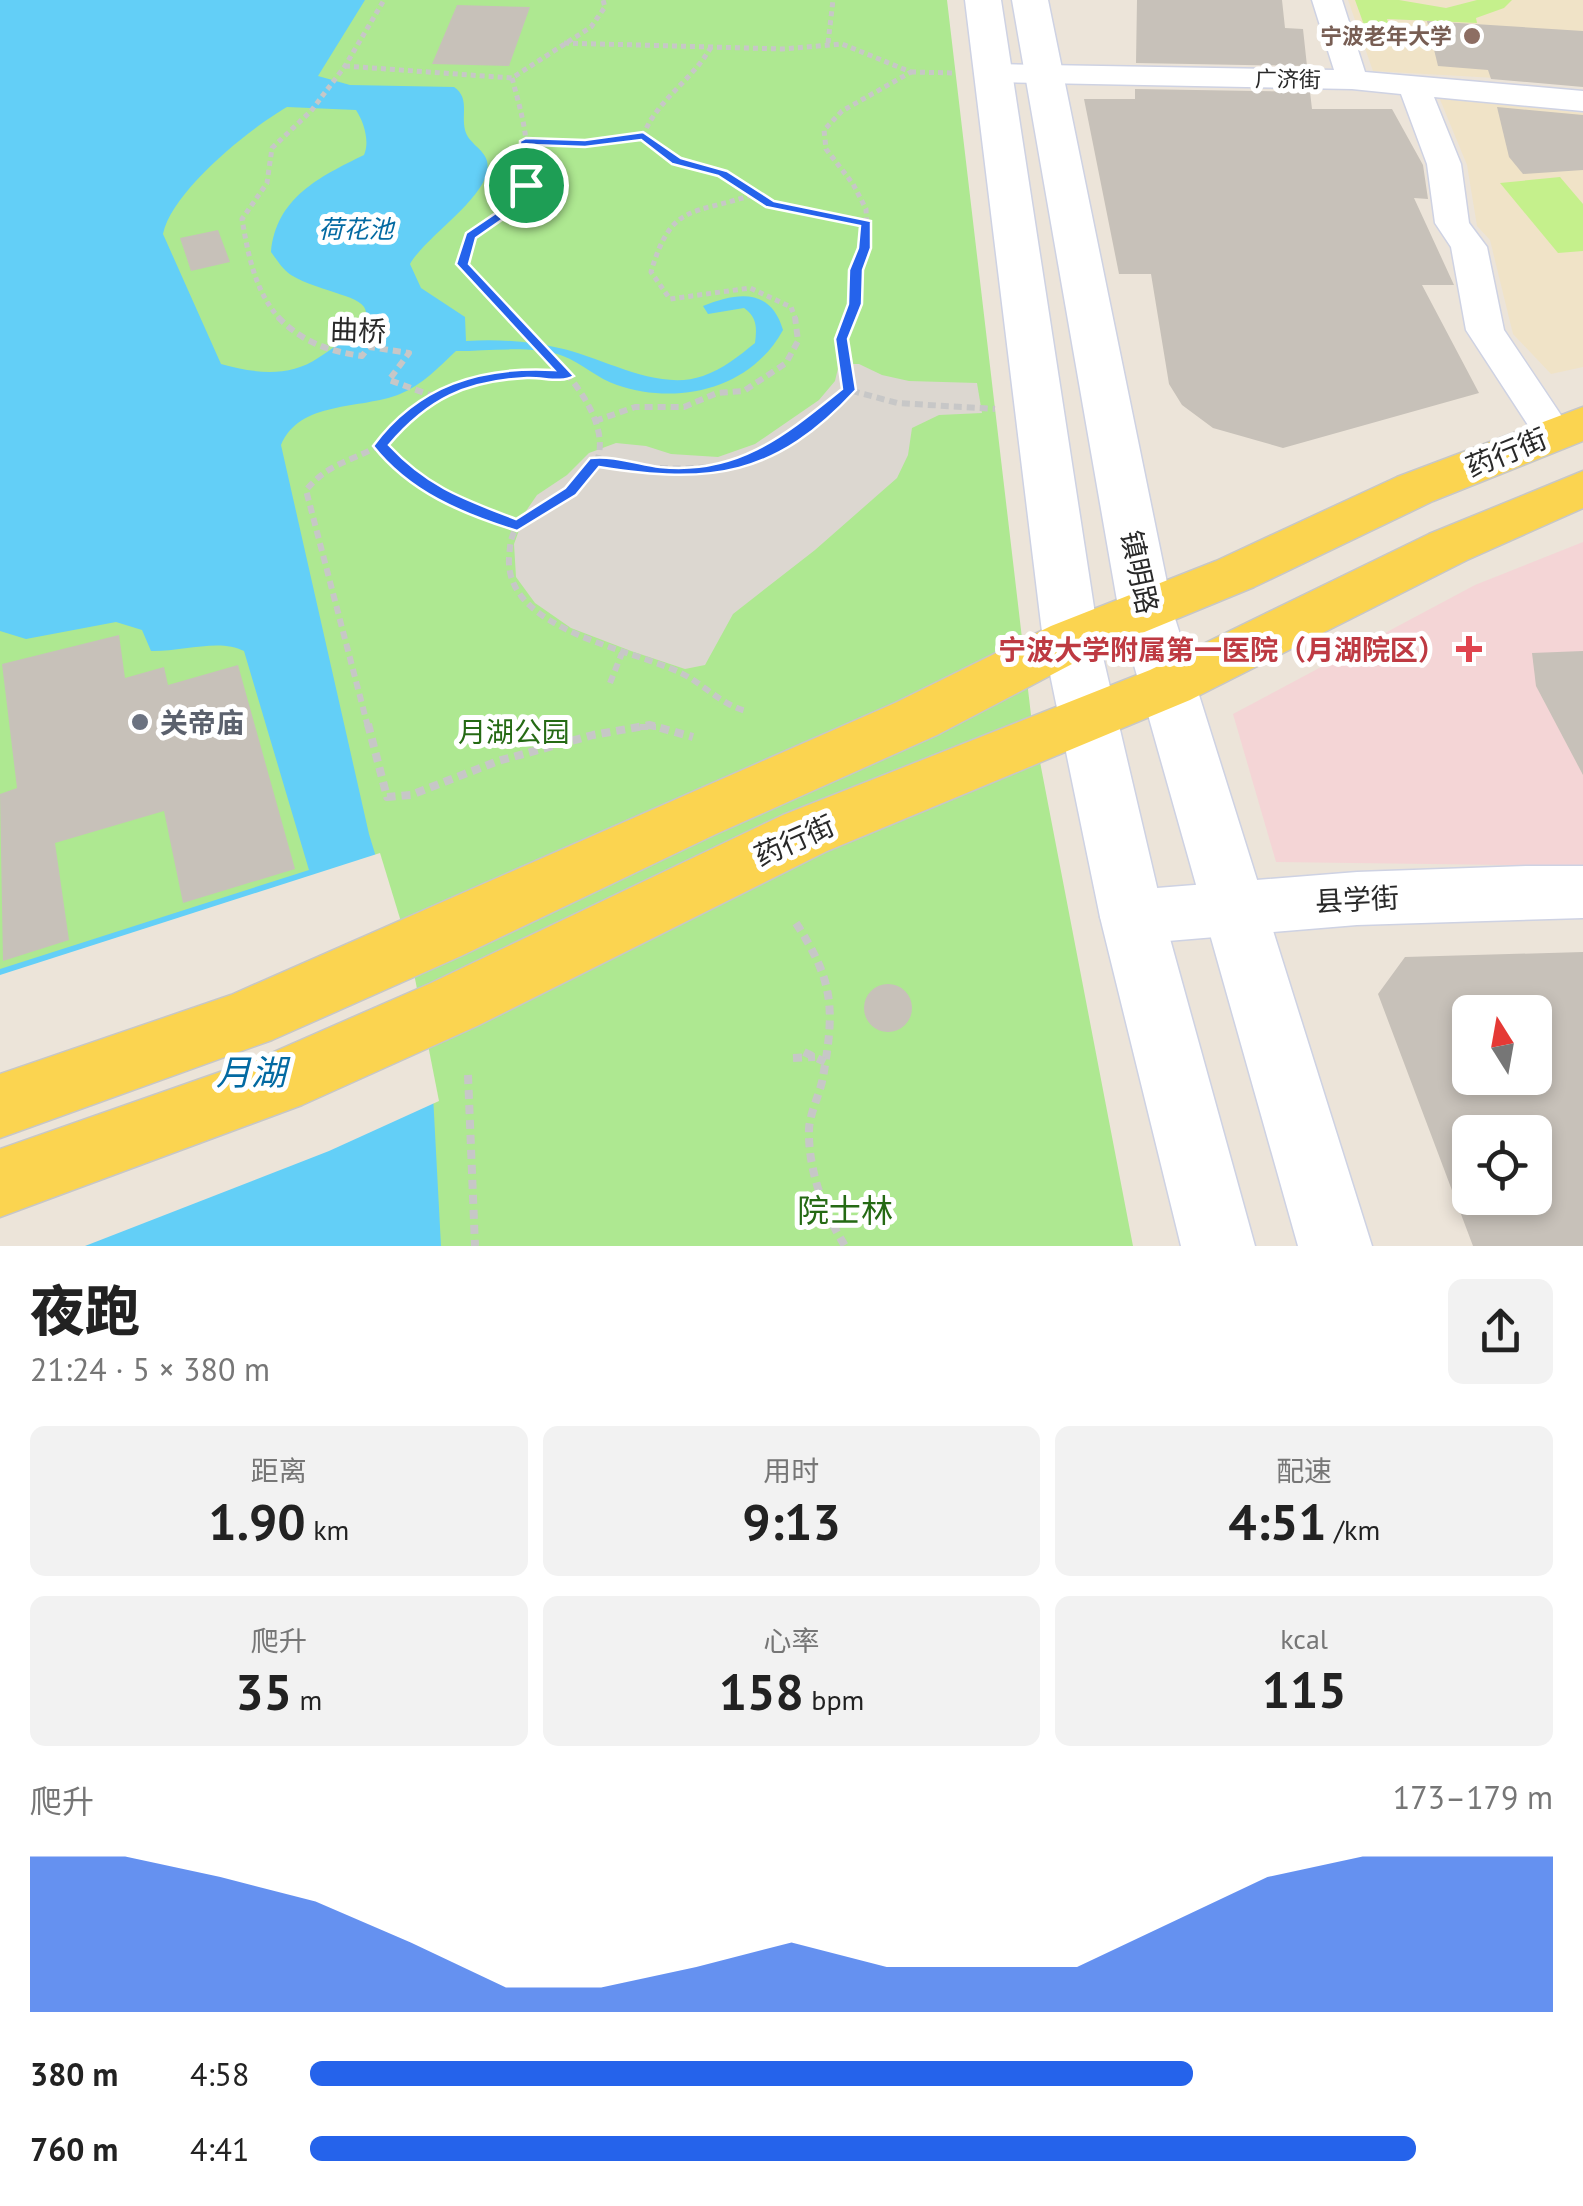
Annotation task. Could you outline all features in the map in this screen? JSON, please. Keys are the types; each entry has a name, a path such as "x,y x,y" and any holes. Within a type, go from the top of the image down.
{"main road":[{"path":"983,0 977,73 1071,640 1132,917 1218,1246"},
{"name":"镇明路","path":"1030,0 1146,612 1336,1246"},
{"name":"药行街","path":"0,1182 277,1082 452,1005 655,870 916,719 1071,640 1146,612 1415,489 1568,428"},
{"name":"药行街","path":"0,1106 248,1020 438,937 655,870 806,833 1170,684 1448,547 1583,488"},
{"name":"县学街","path":"1132,917 1498,891 1583,892"}],"street":[{"path":"1327,0 1352,80"},
{"name":"广济街","path":"977,73 1352,80 1583,101"},
{"path":"1413,84 1444,164 1452,223 1469,247 1485,330 1568,428"}],"path":[{"path":"384,0 344,66 512,78 591,27 605,7 603,0"},
{"path":"828,43 832,0"},
{"path":"564,43 782,49 842,44 911,72 977,73"},
{"path":"643,136 652,110 705,62 712,47"},
{"name":"曲桥","path":"344,66 311,111 272,148 267,183 242,220 258,290 276,316 314,347 362,356 369,348 409,354 389,380 406,384"},
{"path":"849,390 842,339 855,304 866,210 853,184 826,149 824,130 842,111 911,72"},
{"path":"512,78 526,141 526,185 501,215 470,236 462,264 567,376 595,421 600,442 596,461 570,492 517,526 509,544 511,579 529,606 569,632 683,674 722,706 746,711"},
{"path":"526,141 585,143 643,136 676,161 723,174 770,204 867,224"},
{"path":"595,421 634,407 684,407 716,393 744,391 786,363 798,342 798,326 791,308 771,294 750,288 670,299 651,272 656,252 673,219 695,209 752,195"},
{"path":"567,376 528,373 493,377 433,396 405,416 380,446 337,459 306,490 387,796 411,795 498,761 593,735 650,725 693,737"},
{"path":"406,384 433,396"},
{"path":"849,390 912,405 1006,409"},
{"path":"596,461 663,472 700,472 750,462 794,434 849,390"},
{"path":"380,446 409,476 434,492 517,526"},
{"path":"608,682 622,653"},
{"path":"796,923 822,964 831,1009 809,1128 822,1209 845,1246"},
{"path":"804,1052 820,1060"},
{"path":"793,1058 820,1060"},
{"path":"468,1075 475,1246"}],"shaded area":[{"name":"宁波老年大学","path":"1348,0 1583,0 1583,83 1373,71"},
{"path":"1439,97 1583,113 1583,367 1551,374 1513,334 1490,240 1477,226 1467,165"},
{"path":"839,364 859,364 882,375 909,381 977,383 982,413 939,415 912,428 908,455 897,478 815,550 733,614 705,665 685,669 571,628 535,603 516,577 514,544 526,511 537,495 567,475 589,453 616,443 671,454 718,457 755,444 819,400 835,381"},
{"name":"宁波大学附属第一医院（月湖院区）","path":"1583,542 1583,866 1276,862 1233,714 1475,585"}],"green space":[{"name":"月湖公园","path":"0,0 947,0 1031,715 1133,1246 0,1246"},
{"path":"1355,0 1399,0 1446,8 1477,0 1512,0 1504,8 1476,18 1477,23 1387,19 1389,25 1364,25"},
{"path":"1560,177 1583,204 1583,251 1558,253 1500,183"}],"water":[{"name":"月湖","path":"0,0 365,0 318,76 350,85 454,87 463,101 467,135 487,161 487,173 471,200 410,264 421,288 465,317 466,341 547,346 649,377 685,380 717,370 755,343 755,323 744,308 708,314 703,306 729,298 752,297 762,300 778,316 783,330 769,350 752,366 711,388 664,394 640,391 617,385 551,353 456,351 430,375 400,394 316,413 302,420 281,445 369,834 404,949 433,1095 441,1246 0,1246 0,969 309,870 244,651 212,646 151,651 142,630 116,622 26,639 0,631","holes":["287,107 356,110 365,132 364,155 316,181 291,203 281,217 271,252 291,275 360,303 366,311 363,322 318,358 295,369 258,371 221,364 163,234 169,217 214,163"]}],"pier":[{"path":"380,853 409,948 439,1101 329,1151 85,1246 0,1246 0,975"}],"building":[{"path":"1137,0 1282,0 1285,28 1303,29 1307,66 1136,63"},
{"path":"457,5 530,7 509,66 432,64"},
{"path":"1427,21 1583,31 1583,87 1491,79 1488,70 1438,66"},
{"path":"1135,89 1310,92 1312,109 1392,109 1423,165 1428,199 1414,198 1454,285 1422,285 1479,393 1283,448 1213,428 1182,405 1169,384 1151,274 1119,274 1084,99 1135,99"},
{"path":"1497,107 1583,115 1583,170 1523,174 1509,157"},
{"path":"218,230 230,262 191,271 180,238"},
{"path":"119,635 125,678 164,667 168,685 238,665 295,869 183,903 164,811 55,843 69,940 3,961 0,794 17,788 2,664"},
{"path":"1583,651 1583,775 1536,686 1532,653"},
{"path":"1583,952 1583,1246 1473,1246 1461,1215 1552,1215 1552,1115 1452,1115 1452,1190 1378,994 1405,957"},
{"path":"888,984 905,991 912,1008 905,1025 888,1032 871,1025 864,1008 871,991"}],"place":[{"name":"宁波老年大学","path":"1472,36"},
{"name":"宁波大学附属第一医院（月湖院区）","path":"1469,649"},
{"name":"关帝庙","path":"140,722"}],"route":[{"path":"643,136 676,161 723,174 770,204 867,224 856,270 855,304 842,339 849,390 794,434 750,462 700,472 663,472 596,461 570,492 517,526 434,492 409,476 380,446 405,416 433,396 493,377 528,373 567,376 462,264 470,236 501,215 526,185 526,141 585,143 643,136"}],"water label":[{"name":"荷花池","path":"356,229"}],"park label":[{"name":"院士林","path":"845,1210"}]}
